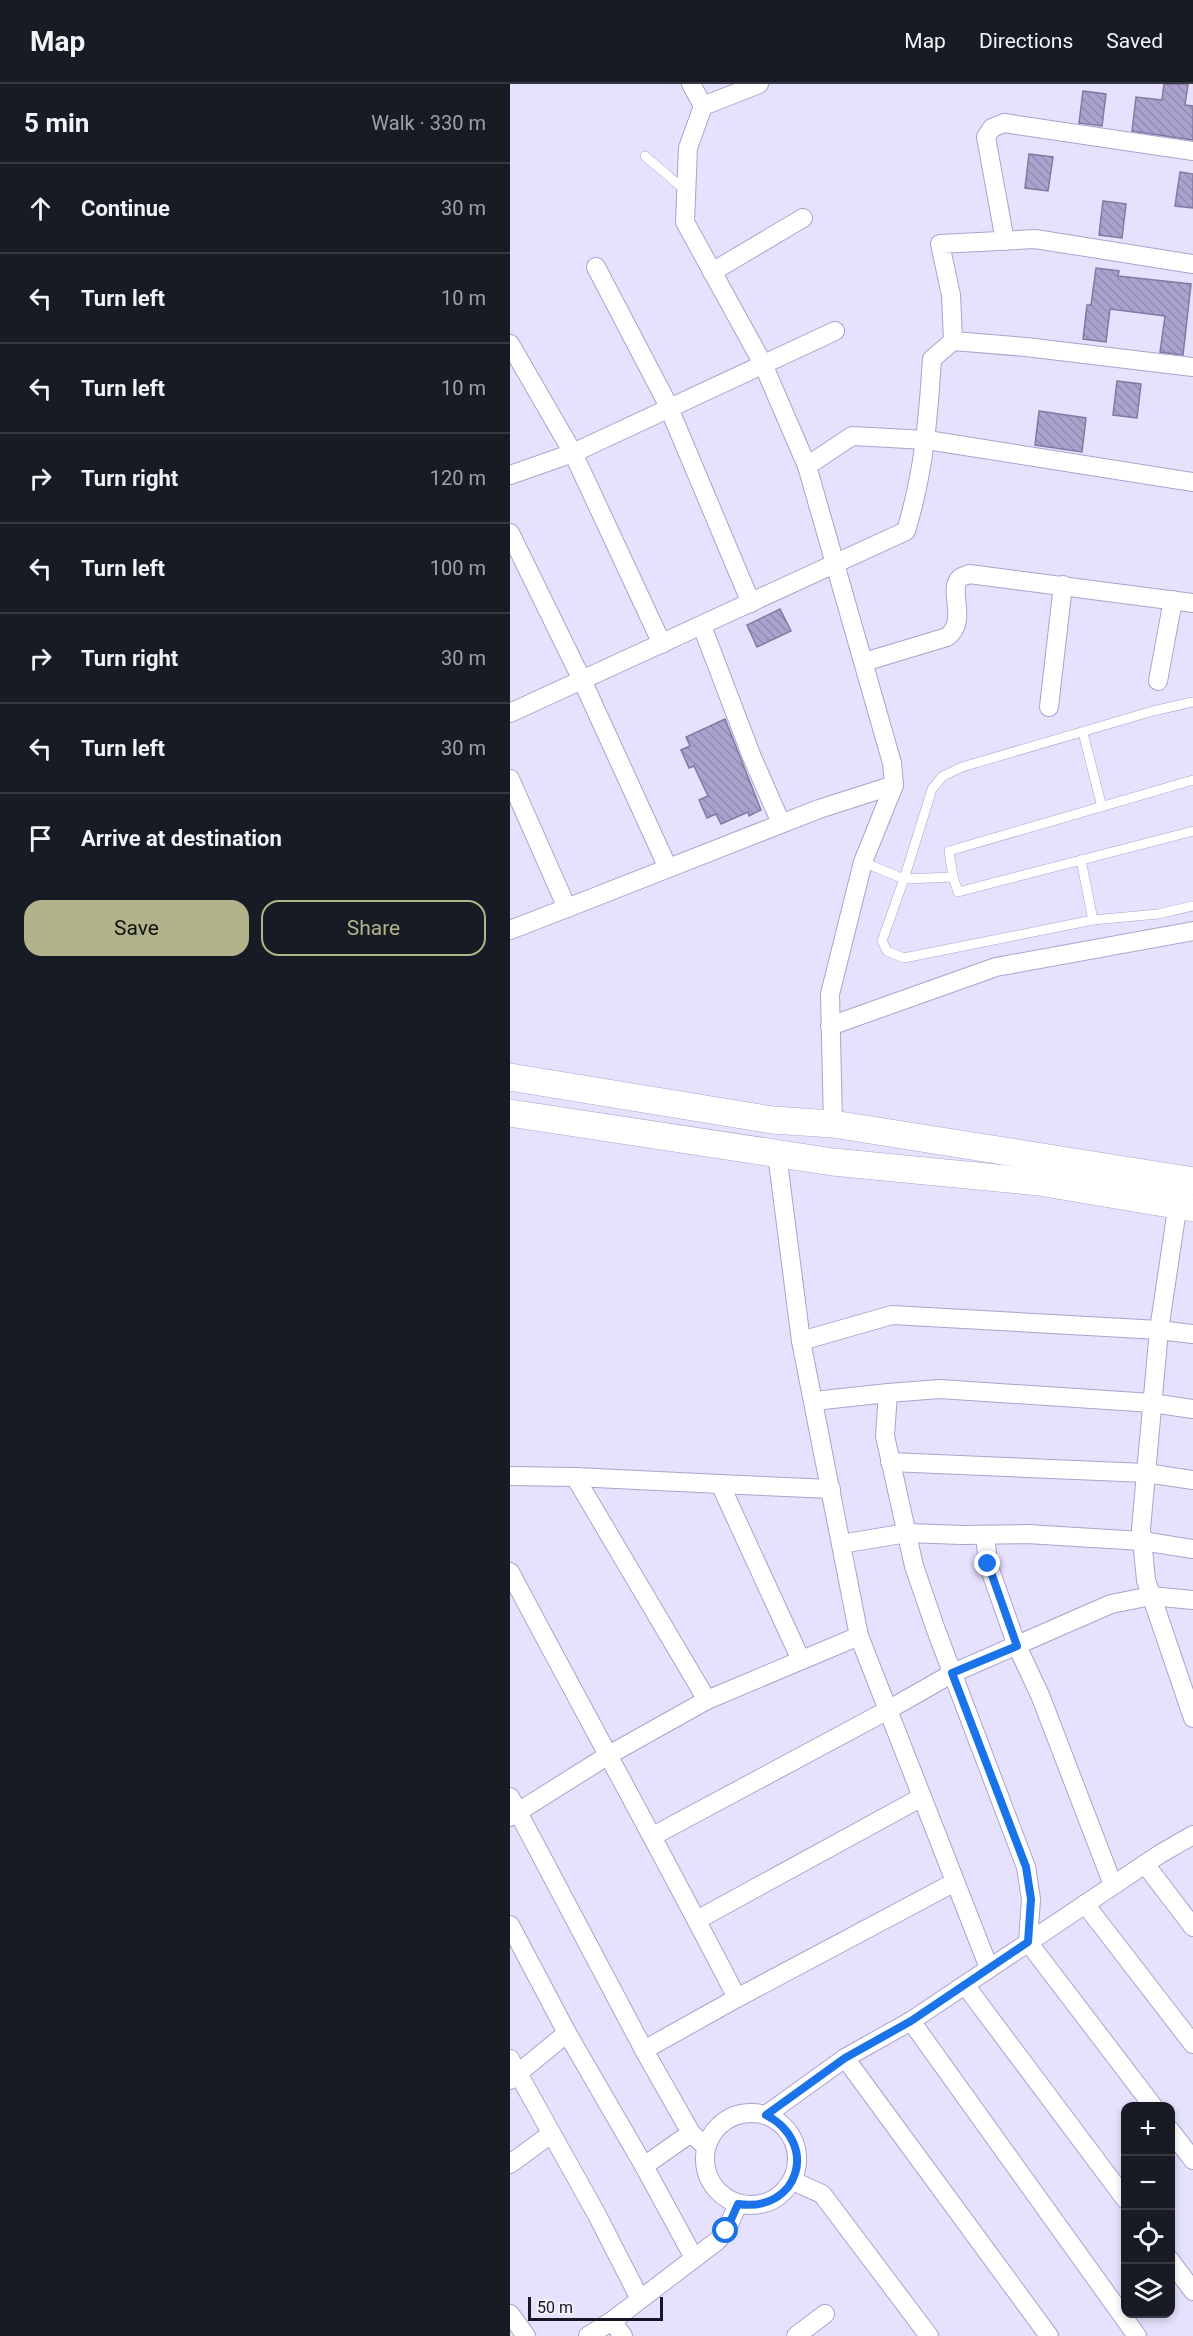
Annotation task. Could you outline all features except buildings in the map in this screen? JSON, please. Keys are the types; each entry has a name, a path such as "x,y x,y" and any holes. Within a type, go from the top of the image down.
{"street":[{"path":"690,84 703,106"},
{"path":"759,84 703,106 688,148 685,222 763,364 807,466 892,763 894,785 863,862 830,994 833,1124"},
{"path":"1005,241 986,137 992,128 1004,123 1193,151"},
{"path":"712,272 803,219"},
{"path":"953,341 951,295 940,244 1035,239 1193,264"},
{"path":"596,267 669,408 751,603"},
{"path":"510,475 573,453 835,331"},
{"path":"510,713 906,531 917,494 927,440 932,359 953,341 1026,347 1193,367"},
{"path":"510,344 573,453 662,644"},
{"path":"807,466 852,436 927,440 1193,482"},
{"path":"510,533 582,680 669,868"},
{"path":"864,662 947,637 954,632 957,622 956,585 960,578 969,574 1193,603"},
{"path":"1049,707 1063,585"},
{"path":"1158,681 1173,600"},
{"path":"702,626 752,757 781,823"},
{"path":"510,779 567,908"},
{"path":"510,930 819,808 894,785"},
{"path":"830,1026 996,967 1193,930"},
{"path":"510,1077 772,1120 833,1124 1186,1194"},
{"path":"510,1113 777,1154 1039,1182 1186,1194"},
{"path":"777,1154 801,1341 859,1636 989,1968"},
{"path":"1186,1194 1159,1330 1141,1529 1146,1580 1193,1718"},
{"path":"801,1341 892,1315 1159,1330 1193,1334"},
{"path":"814,1401 940,1389 1152,1403 1193,1409"},
{"path":"888,1393 885,1436 914,1566 1026,1867 1031,1899 1028,1942 1150,2102"},
{"path":"890,1462 1146,1473 1193,1480"},
{"path":"510,1476 831,1489"},
{"path":"575,1477 707,1700"},
{"path":"720,1484 801,1660"},
{"path":"841,1544 907,1533 1027,1534 1142,1541 1193,1549"},
{"path":"985,1535 988,1564 1017,1646 1040,1695 1113,1885"},
{"path":"510,1572 607,1756 653,1836 737,1998"},
{"path":"653,1836 888,1710 952,1673 1111,1604 1151,1596 1193,1600"},
{"path":"706,2147 691,2133 512,1809 707,1700 859,1636"},
{"path":"697,1920 922,1797"},
{"path":"766,2115 845,2058 911,2021 1113,1885 1193,1835"},
{"path":"1145,1864 1193,1927"},
{"path":"644,2050 955,1882"},
{"path":"1085,1904 1193,2044"},
{"path":"510,1925 567,2033 644,2166 693,2258"},
{"path":"965,1985 1121,2195"},
{"path":"911,2021 1137,2336"},
{"path":"567,2033 512,2071 597,2215 640,2299"},
{"path":"845,2058 1049,2336"},
{"path":"746,2113 766,2115 786,2130 794,2143 797,2157 793,2181 779,2197 766,2204 751,2206 738,2204 722,2196 712,2184 706,2170 706,2147 718,2127 730,2118 746,2113"},
{"path":"644,2166 691,2133"},
{"path":"510,2164 551,2134"},
{"path":"1175,2137 1193,2160"},
{"path":"793,2181 822,2194 929,2336"},
{"path":"588,2336 612,2321 717,2241 726,2231 738,2204"},
{"path":"1173,2264 1193,2290"},
{"path":"510,2314 526,2336"},
{"path":"796,2336 825,2314"},
{"path":"612,2321 623,2336"}],"lane":[{"path":"645,156 686,191"},
{"path":"1193,702 1153,711 962,767 944,776 932,789 882,941 887,951 904,958 1093,920 1158,914 1193,906"},
{"path":"1083,733 1102,807"},
{"path":"1193,780 949,851 958,892 1193,831"},
{"path":"1081,860 1093,920"},
{"path":"863,862 904,879 953,877"}],"route":[{"path":"726,2231 738,2204 751,2206 766,2204 779,2197 793,2181 797,2157 794,2143 786,2130 766,2115 845,2058 911,2021 1028,1942 1031,1899 1026,1867 952,1673 1017,1646 988,1564"}]}
